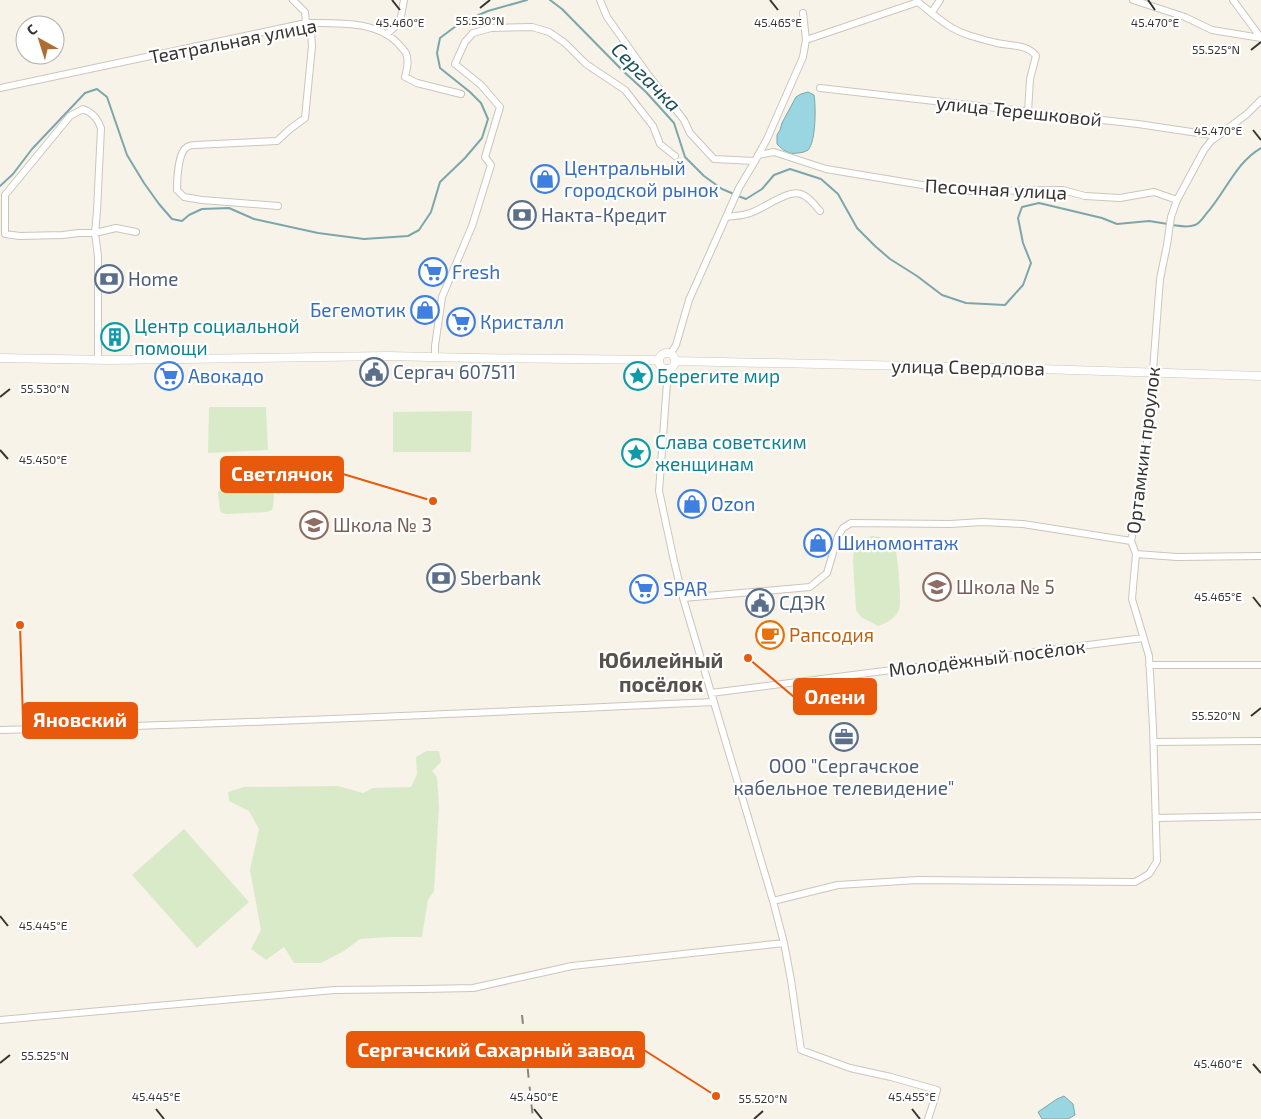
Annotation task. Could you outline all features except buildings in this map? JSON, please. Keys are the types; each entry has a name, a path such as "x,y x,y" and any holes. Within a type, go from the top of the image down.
{"street":[{"path":"278,206 202,200 184,197 177,190 182,153 187,147 277,141 305,118 312,46 311,31 306,23 305,12 293,0"},
{"path":"387,34 400,22 404,0"},
{"name":"Песочная улица","path":"600,0 607,17 649,76 684,120 690,133 714,159 757,158 774,152 826,169 948,189 972,191 1063,190 1085,196 1120,198 1154,192 1177,200"},
{"path":"932,12 940,0"},
{"path":"1133,0 1186,16 1212,30 1261,38"},
{"path":"1233,0 1261,38"},
{"path":"806,40 918,2 949,26 966,34 998,44 1028,48 1033,52 1036,56 1030,79 1028,112"},
{"path":"671,353 676,345 689,300 727,217 738,188 767,139 803,57 806,40 803,13"},
{"name":"Театральная улица","path":"0,88 306,23 343,23 371,28 387,34 397,42 406,53 408,62 405,76 417,83 461,94"},
{"path":"435,357 442,296 472,226 492,165 485,157 500,107 481,85 455,64 465,42 473,33 491,28 532,27 549,32 565,43 586,64 625,90 653,126 660,144 675,156"},
{"name":"улица Терешковой","path":"820,88 1138,124 1218,136"},
{"name":"Ортамкин проулок","path":"773,901 838,885 918,880 1135,882 1149,874 1157,861 1154,742 1149,656 1132,599 1136,554 1131,541 1140,496 1148,435 1160,279 1171,216 1177,200 1204,150 1211,141 1247,114 1261,100"},
{"path":"98,360 98,256 95,232 101,128 98,119 91,112 83,109 70,116 5,195 5,234 20,236 95,232 116,228 136,232"},
{"path":"727,217 751,213 793,192 802,194 812,201 820,211"},
{"path":"665,352 671,353 675,361 673,366 668,369 663,368 658,360 660,355 665,352"},
{"path":"0,358 98,360 388,356 658,360"},
{"name":"улица Свердлова","path":"675,361 1261,376"},
{"path":"668,369 659,491 683,598 784,943 801,1050 850,1068 937,1090 928,1119"},
{"path":"683,598 810,587 827,573 838,536 843,528 851,523 950,524 982,522 1023,524 1131,541"},
{"path":"1136,554 1177,557 1261,556"},
{"name":"Молодёжный посёлок","path":"711,693 1143,638"},
{"path":"1149,665 1261,665"},
{"path":"0,730 134,727 714,702"},
{"path":"1154,742 1261,741"},
{"path":"1156,818 1261,816"},
{"path":"0,1020 334,990 473,988 572,966 784,943"}],"green space":[{"path":"209,407 266,407 268,450 208,453"},
{"path":"472,411 471,452 393,452 393,412"},
{"path":"269,484 274,491 272,510 267,512 227,514 220,511 218,493 223,487"},
{"path":"872,536 885,539 895,548 899,579 899,610 890,620 878,626 861,617 856,610 854,548 864,538"},
{"path":"426,751 439,751 441,762 432,771 437,777 439,807 434,891 428,900 422,937 360,939 344,951 321,963 294,963 284,947 266,960 251,949 261,930 250,870 259,829 249,811 229,801 228,792 244,787 338,786 363,793 373,788 411,787 417,774 416,757"},
{"path":"184,829 249,902 197,948 132,875"}],"water":[{"path":"808,92 814,95 815,124 813,140 808,150 788,153 777,144 777,135 796,97"},
{"path":"1064,1096 1073,1104 1075,1115 1068,1119 1042,1119 1038,1112"}],"waterway":[{"name":"Сергачка","path":"0,186 13,174 32,149 85,93 97,89 107,97 127,155 144,183 172,219 182,221 189,215 202,209 229,208 254,219 318,233 364,239 408,236 419,230 431,212 440,182 465,158 482,138 488,119 481,103 440,68 437,53 440,38 460,23 488,11 527,0"},
{"name":"Сергачка","path":"550,0 562,9 646,92 674,123 685,157 704,176 722,189 734,194"},
{"name":"Сергачка","path":"1172,225 1184,227 1198,223 1213,206 1238,169 1252,154 1261,148"},
{"name":"Сергачка","path":"738,196 746,199 762,189 774,175 790,169 821,179 838,194 857,228 890,259 942,295 966,303 1005,305 1023,285 1031,263 1023,243 1018,218 1022,207 1039,203 1102,218 1117,224 1149,221 1168,224"}],"railway":[{"path":"522,1015 533,1119"}],"place":[{"name":"Центральный городской рынок","path":"545,179"},
{"name":"Накта-Кредит","path":"522,215"},
{"name":"Fresh","path":"433,272"},
{"name":"Home","path":"109,279"},
{"name":"Бегемотик","path":"425,310"},
{"name":"Кристалл","path":"461,322"},
{"name":"Центр социальной помощи","path":"115,337"},
{"name":"Сергач 607511","path":"374,372"},
{"name":"Авокадо","path":"169,376"},
{"name":"Берегите мир","path":"638,376"},
{"name":"Слава советским женщинам","path":"636,453"},
{"name":"Светлячок","path":"433,501"},
{"name":"Ozon","path":"692,504"},
{"name":"Школа № 3","path":"314,525"},
{"name":"Шиномонтаж","path":"818,543"},
{"name":"Sberbank","path":"441,578"},
{"name":"Школа № 5","path":"937,587"},
{"name":"SPAR","path":"644,589"},
{"name":"СДЭК","path":"760,603"},
{"name":"Яновский","path":"20,625"},
{"name":"Рапсодия","path":"770,635"},
{"name":"Олени","path":"748,658"},
{"name":"ООО \"Сергачское кабельное телевидение\"","path":"844,737"},
{"name":"Сергачский Сахарный завод","path":"716,1096"}],"district":[{"name":"Юбилейный посёлок","path":"661,673"}]}
